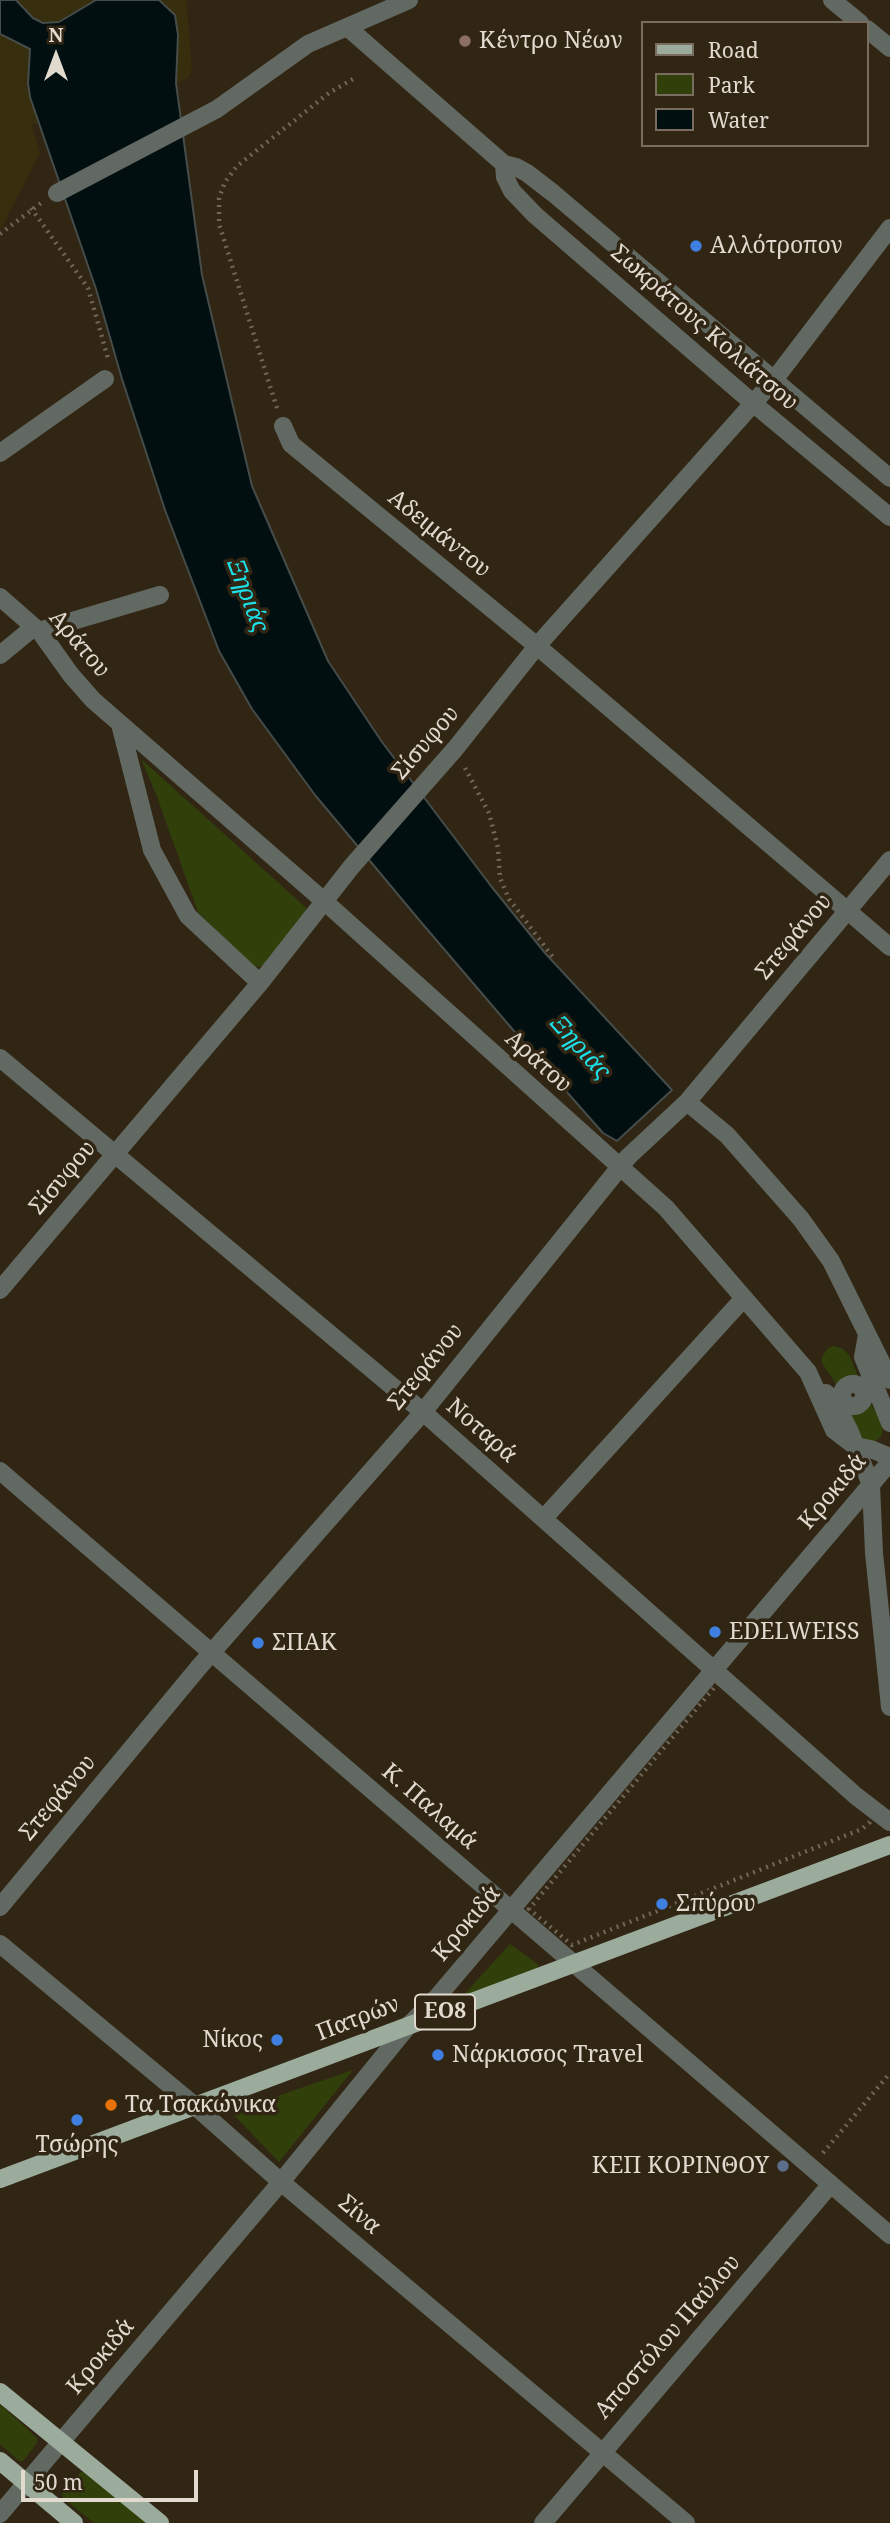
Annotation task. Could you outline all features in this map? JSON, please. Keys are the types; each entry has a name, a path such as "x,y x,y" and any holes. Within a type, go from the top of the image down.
{"main road":[{"name":"Πατρών","path":"0,2179 890,1845"},
{"path":"0,2392 160,2523"},
{"path":"0,2461 74,2523"}],"street":[{"path":"57,193 217,110 308,44 409,0"},
{"path":"832,0 858,21"},
{"name":"Σωκράτους Κολιάτσου","path":"346,27 503,164 527,173 552,193 890,478"},
{"path":"869,31 890,48"},
{"name":"Σωκράτους Κολιάτσου","path":"503,164 505,177 512,191 535,215 890,517"},
{"name":"Σίσυφου","path":"0,1290 260,982 352,866 454,749 537,646 754,404 890,228"},
{"path":"0,453 105,379"},
{"name":"Αδειμάντου","path":"283,426 291,444 537,646 890,947"},
{"path":"0,655 37,629 160,595"},
{"name":"Αράτου","path":"0,597 37,629 86,693 120,724 624,1163 808,1371 834,1430 855,1446 871,1449 890,1460"},
{"path":"120,724 152,850 188,916 260,982"},
{"name":"Στεφάνου","path":"0,1907 212,1652 423,1412 624,1163 687,1102 890,860"},
{"name":"Νοταρά","path":"0,1058 423,1412 856,1796 890,1822"},
{"path":"687,1102 727,1135 801,1219 831,1261 867,1335 877,1387 890,1423"},
{"path":"544,1518 744,1298"},
{"path":"808,1371 839,1401 849,1405 862,1402 877,1387"},
{"path":"839,1401 871,1485 890,1703"},
{"name":"Κροκιδά","path":"0,2514 281,2182 408,2026 438,1996 890,1460"},
{"name":"Κ. Παλαμά","path":"0,1471 890,2235"},
{"name":"Σίνα","path":"0,1944 686,2523"},
{"name":"Αποστόλου Παύλου","path":"543,2523 831,2184"}],"path":[{"path":"283,426 219,224 219,198 225,182 237,166 329,93 353,79"},
{"path":"0,234 31,208 88,288 113,374 105,379"},
{"path":"454,749 489,813 498,848 500,878 509,899 555,960"},
{"path":"718,1683 872,1816 862,1829 572,1945 528,1909 718,1683"},
{"path":"810,2166 890,2073"}],"green space":[{"path":"141,759 313,914 266,966 253,967 198,912"},
{"path":"834,1346 849,1355 858,1376 848,1376 836,1384 822,1363 822,1357 828,1348"},
{"path":"870,1403 883,1430 881,1437 872,1443 857,1440 850,1413 865,1409"},
{"path":"510,1944 539,1965 535,1972 460,1999"},
{"path":"353,2070 279,2162 231,2112"},
{"path":"0,2404 37,2438 37,2443 23,2461 19,2461 0,2444"},
{"path":"81,2472 86,2472 146,2523 94,2523 63,2498 62,2492"}],"sand":[{"path":"16,0 95,0 53,24 38,21"},
{"path":"159,0 186,0 192,69 188,78 176,83 178,35 167,6"},
{"path":"0,34 30,49 28,84 39,123 32,125 40,153 0,231"}],"water":[{"name":"Ξηριάς","path":"0,0 16,0 33,18 43,23 59,22 96,0 159,0 175,15 178,35 176,83 202,275 252,486 328,661 382,742 545,953 672,1090 617,1141 603,1133 543,1065 315,795 252,709 219,651 165,510 96,289 30,97 30,49 0,34"}],"place":[{"name":"Κέντρο Νέων","path":"465,41"},
{"name":"Αλλότροπον","path":"696,246"},
{"name":"EDELWEISS","path":"715,1632"},
{"name":"ΣΠΑΚ","path":"258,1643"},
{"name":"Σπύρου","path":"662,1904"},
{"name":"Νίκος","path":"277,2040"},
{"name":"Νάρκισσος Travel","path":"438,2055"},
{"name":"Τα Τσακώνικα","path":"111,2105"},
{"name":"Τσώρης","path":"77,2120"},
{"name":"ΚΕΠ ΚΟΡΙΝΘΟΥ","path":"783,2166"}]}
